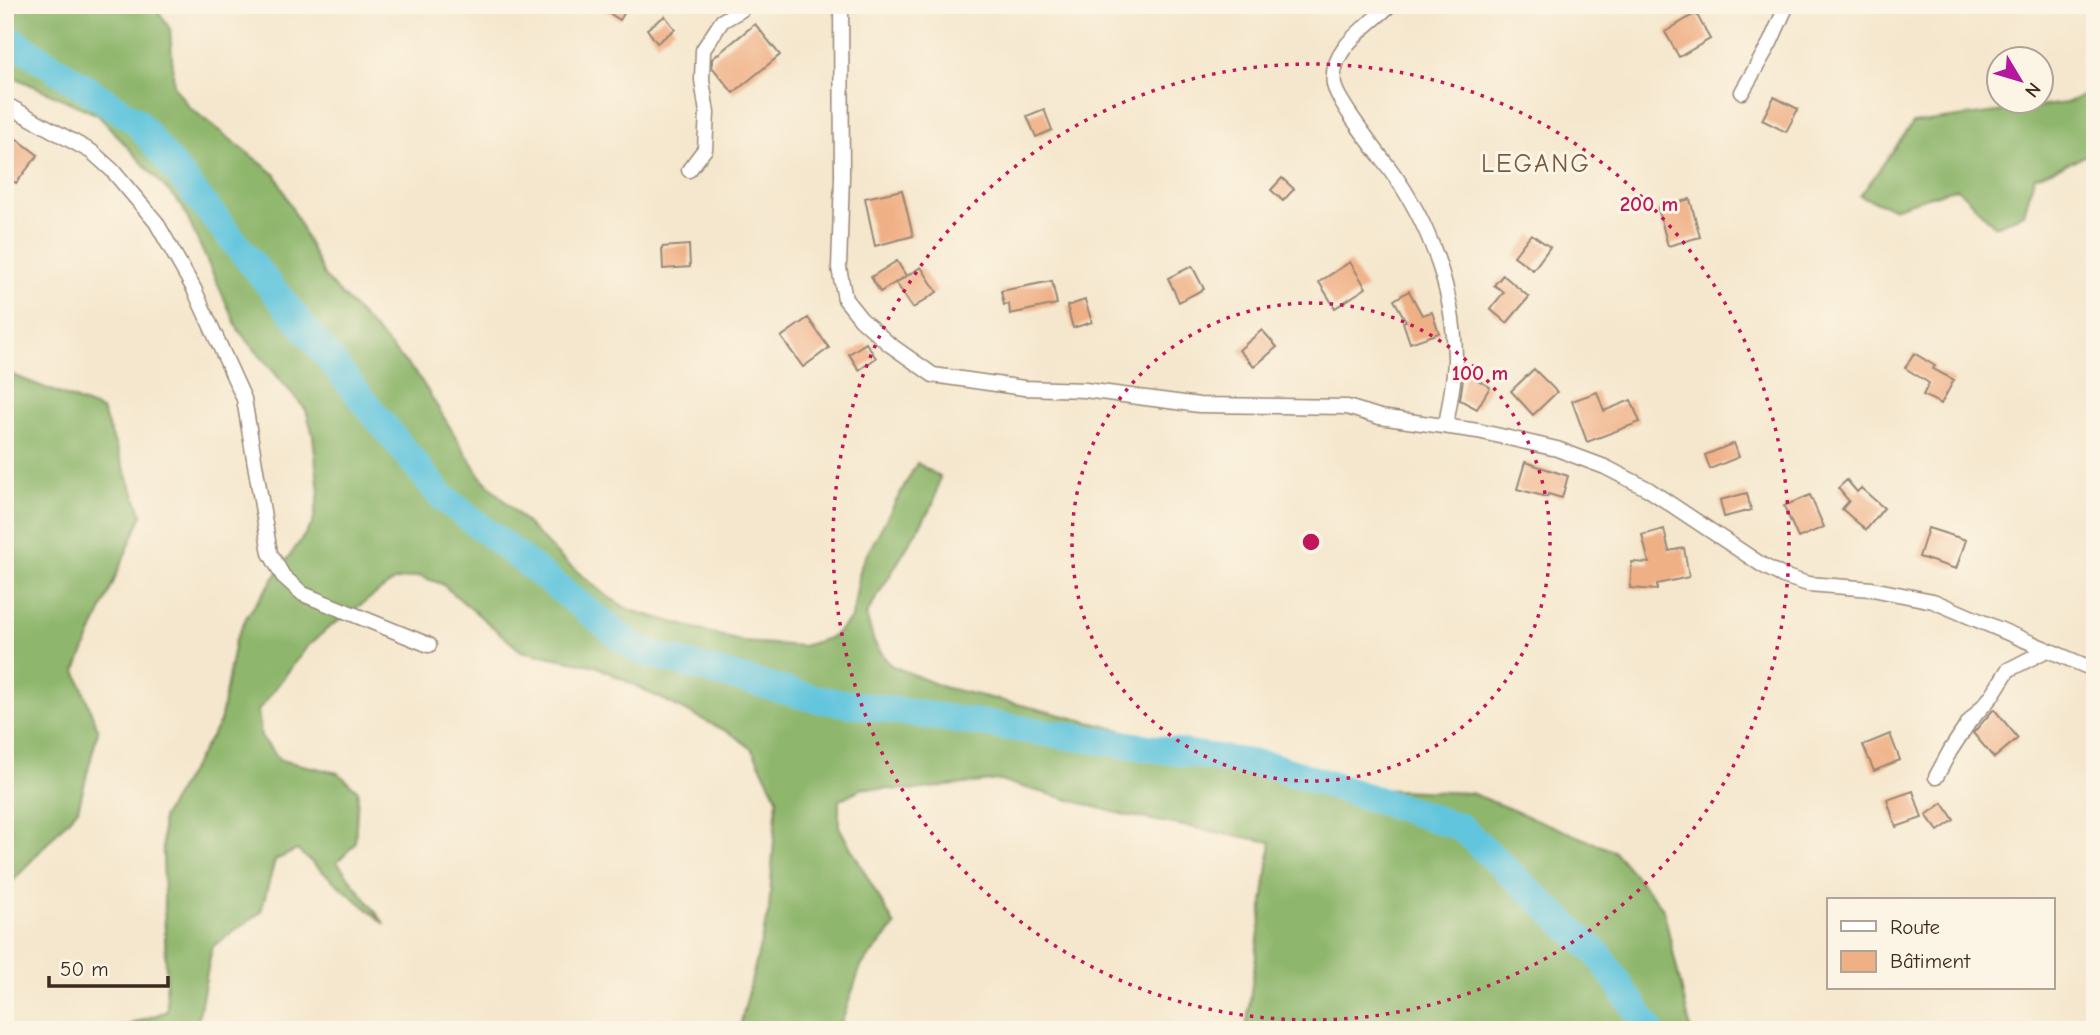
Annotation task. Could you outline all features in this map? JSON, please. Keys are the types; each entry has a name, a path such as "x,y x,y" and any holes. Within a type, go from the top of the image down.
{"street":[{"path":"689,170 705,149 707,113 702,80 703,50 722,21 745,5"},
{"path":"841,5 842,176 839,268 845,299 861,319 933,375 1024,388 1085,390 1199,405 1347,407 1380,417 1478,431 1557,449 1605,467 1648,489 1762,565 1783,576 1808,584 1872,589 1933,601 2045,651 2095,670"},
{"path":"1390,5 1341,51 1335,67 1334,86 1423,220 1438,264 1448,301 1455,360 1446,426"},
{"path":"1742,92 1770,43 1787,5"},
{"path":"5,104 92,152 112,170 156,222 194,289 247,408 270,553 283,576 303,594 429,645"},
{"path":"1936,778 1969,722 1991,697 2008,670 2045,651"}],"green space":[{"path":"5,5 154,5 170,29 174,86 189,107 276,175 325,277 419,377 480,476 560,557 605,595 630,610 743,642 803,646 832,637 852,618 861,565 917,463 940,477 933,504 866,615 874,642 890,665 943,687 1348,788 1471,793 1614,851 1663,908 1691,1030 1246,1030 1271,842 1125,815 997,780 914,790 862,788 839,800 839,827 895,926 861,966 839,1030 739,1030 769,910 777,798 752,749 732,734 596,666 521,651 442,584 419,576 394,581 327,629 307,647 258,711 261,737 280,760 338,773 358,791 355,844 337,862 385,924 297,850 275,860 261,912 212,947 196,1030 116,1030 167,1011 162,818 220,722 235,641 247,616 313,523 319,493 313,435 306,410 239,331 182,206 98,115 5,73"},
{"path":"2095,90 2095,152 2034,177 2024,214 1995,226 1957,188 1893,208 1860,196 1913,123 1984,114 1984,116 2054,116 2054,105 2066,103"},
{"path":"5,372 102,410 142,515 76,670 98,731 78,809 5,890"}],"building":[{"path":"597,5 629,5 620,20"},
{"path":"1696,13 1710,39 1679,57 1665,32"},
{"path":"665,16 675,29 657,43 647,29"},
{"path":"755,24 780,55 733,93 712,67 712,59"},
{"path":"1774,97 1798,109 1786,132 1762,120"},
{"path":"1044,109 1052,130 1036,137 1027,116"},
{"path":"5,130 38,155 16,183 5,175"},
{"path":"1282,178 1294,189 1283,201 1271,190"},
{"path":"902,190 913,236 875,246 865,198"},
{"path":"1690,199 1700,237 1668,246 1658,208"},
{"path":"1531,234 1550,247 1533,270 1514,256"},
{"path":"689,245 690,267 663,269 662,247"},
{"path":"897,261 906,276 880,292 871,277"},
{"path":"1350,262 1366,288 1335,308 1319,282"},
{"path":"1192,266 1204,289 1179,302 1168,278"},
{"path":"921,267 937,292 913,308 896,283"},
{"path":"1503,275 1529,297 1507,323 1490,309 1504,292 1494,285"},
{"path":"1052,281 1057,304 1010,314 1009,304 1004,305 1001,291"},
{"path":"1409,291 1422,315 1432,312 1439,333 1410,343 1403,322 1406,321 1394,300"},
{"path":"1085,300 1092,322 1073,328 1067,306"},
{"path":"808,318 829,348 803,367 781,337"},
{"path":"1262,330 1277,347 1254,367 1239,350"},
{"path":"866,343 876,358 859,370 849,354"},
{"path":"1914,353 1935,366 1933,369 1954,380 1941,404 1923,395 1929,383 1905,368"},
{"path":"1534,369 1557,392 1533,415 1511,391"},
{"path":"1464,372 1490,387 1477,409 1460,400"},
{"path":"1597,392 1604,411 1631,400 1640,422 1587,442 1572,401"},
{"path":"1734,443 1739,457 1710,469 1705,455"},
{"path":"1525,462 1568,476 1562,498 1517,489"},
{"path":"1847,480 1857,492 1861,488 1884,508 1866,530 1842,509 1849,501 1838,488"},
{"path":"1747,493 1751,510 1724,517 1720,500"},
{"path":"1810,495 1824,527 1798,538 1784,506"},
{"path":"1928,528 1966,540 1956,569 1919,557"},
{"path":"1664,529 1669,551 1684,548 1689,577 1657,584 1657,590 1630,588 1632,562 1649,563 1642,535"},
{"path":"1994,709 2018,738 1994,758 1973,733"},
{"path":"1890,734 1900,760 1874,771 1863,745"},
{"path":"1913,791 1922,818 1896,827 1887,800"},
{"path":"1943,803 1954,820 1938,831 1926,815"}],"waterway":[{"path":"5,36 136,121 441,496 639,651 816,699 1272,766 1460,827 1598,954 1650,1030"}],"district":[{"name":"LEGANG","path":"1536,164"}]}
